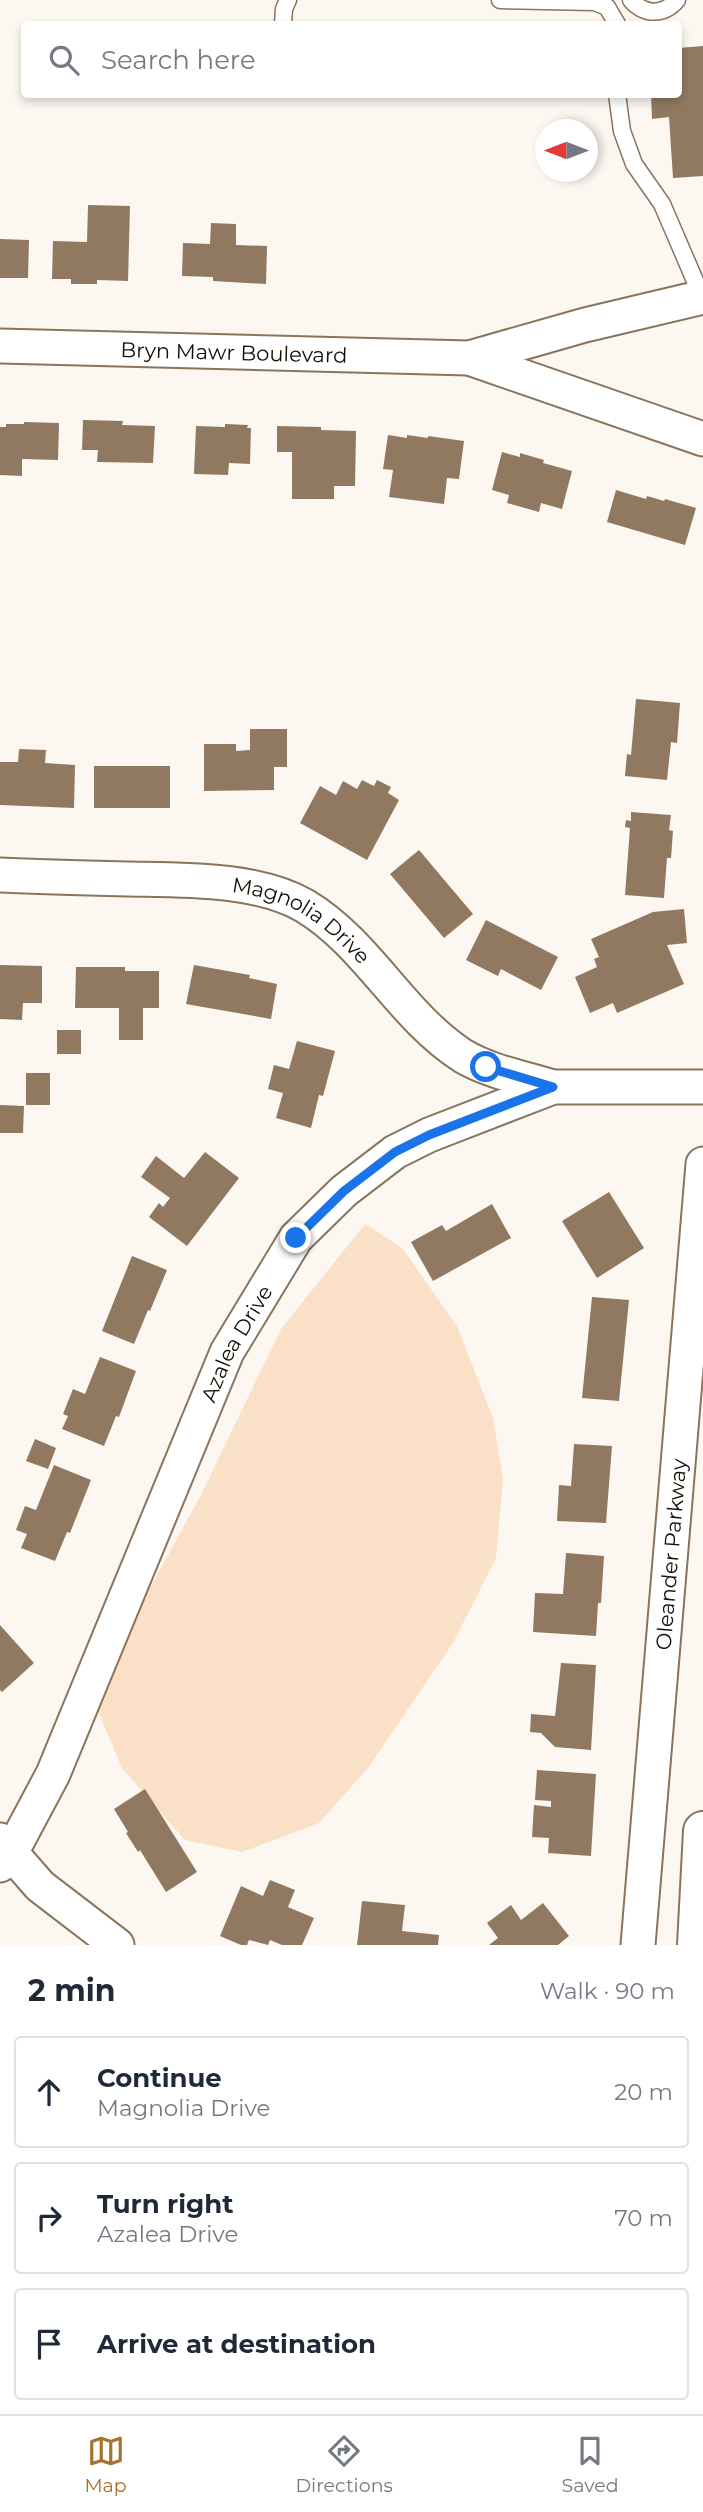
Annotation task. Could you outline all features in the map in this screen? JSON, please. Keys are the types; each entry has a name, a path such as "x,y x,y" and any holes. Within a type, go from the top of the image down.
{"highway":[{"path":"697,1945 703,1831"}],"street":[{"name":"Bryn Mawr Boulevard","path":"0,345 469,358 586,325 702,297"},
{"name":"Bryn Mawr Boulevard","path":"469,358 703,439"},
{"name":"Magnolia Drive","path":"0,875 230,884 262,890 304,906 335,929 423,1023 463,1055 486,1067 553,1087"},
{"name":"Azalea Drive","path":"4,1853 53,1774 227,1352 296,1238 344,1191 395,1152 429,1135 553,1087 703,1087"},
{"name":"Oleander Parkway","path":"638,1945 703,1164"},
{"path":"4,1853 40,1886 117,1945"}],"lane":[{"path":"283,21 288,0"},
{"path":"500,0 595,2 607,7 616,20 632,1 641,9 660,12 677,0"},
{"path":"618,98 622,131 634,164 662,204 702,297"}],"shaded area":[{"path":"365,1224 402,1248 457,1326 493,1418 503,1479 496,1558 453,1643 368,1768 319,1823 242,1852 185,1840 122,1768 97,1709 141,1604 200,1497 281,1329"}],"building":[{"path":"703,46 703,176 673,178 669,117 652,119 651,98 682,98 682,48"},
{"path":"88,205 130,206 128,281 97,280 97,284 71,284 71,279 52,279 53,241 87,242"},
{"path":"211,223 236,224 236,245 267,246 266,284 182,276 183,243 210,244"},
{"path":"0,239 29,240 28,278 0,278"},
{"path":"83,420 123,421 122,425 155,426 153,463 97,462 98,450 82,450"},
{"path":"24,422 59,423 58,460 22,459 22,476 0,475 0,427"},
{"path":"225,424 248,425 247,428 251,428 250,464 229,463 228,475 194,474 196,426 225,427"},
{"path":"277,426 356,431 355,486 334,486 334,499 292,499 292,452 277,452"},
{"path":"388,435 407,438 407,435 428,436 464,441 459,479 447,478 444,504 389,497 393,470 383,469"},
{"path":"502,452 520,457 520,453 572,471 562,509 541,503 539,512 507,503 509,495 492,490"},
{"path":"616,490 646,499 647,496 664,501 665,499 696,508 685,545 607,522"},
{"path":"636,699 680,703 677,743 671,742 667,780 625,776 627,754 631,755"},
{"path":"250,729 287,729 287,767 274,767 274,790 204,791 204,744 236,744 236,751 250,750"},
{"path":"19,749 46,750 45,763 75,765 74,808 0,805 0,762 18,762"},
{"path":"94,766 170,766 170,808 94,808"},
{"path":"362,780 374,786 377,780 391,787 388,793 399,800 367,860 300,823 320,786 336,795 343,781 357,789"},
{"path":"631,812 671,815 671,858 667,858 664,898 625,895 630,828 625,827 626,820 631,821"},
{"path":"419,850 473,914 444,938 390,874"},
{"path":"684,909 687,943 667,945 684,984 617,1013 613,1003 590,1013 575,977 597,967 594,959 599,957 591,939 653,912"},
{"path":"486,920 558,957 541,990 501,969 498,976 466,960"},
{"path":"0,965 42,966 42,1003 23,1003 22,1020 0,1019"},
{"path":"194,965 250,975 249,978 277,984 271,1019 186,1004"},
{"path":"76,967 125,967 125,971 159,971 159,1008 143,1008 143,1040 119,1040 119,1008 75,1008"},
{"path":"57,1030 81,1030 81,1054 57,1054"},
{"path":"297,1041 335,1051 323,1096 319,1095 311,1128 276,1118 283,1093 268,1089 274,1065 289,1069"},
{"path":"26,1073 50,1073 50,1105 26,1105"},
{"path":"0,1105 24,1106 23,1133 0,1133"},
{"path":"205,1152 239,1178 187,1246 149,1217 159,1203 163,1207 170,1198 141,1177 156,1156 184,1178"},
{"path":"609,1192 644,1248 597,1278 562,1221"},
{"path":"492,1204 511,1238 433,1281 411,1242 442,1225 446,1231"},
{"path":"132,1256 167,1270 134,1344 102,1331"},
{"path":"592,1297 629,1300 619,1401 582,1398"},
{"path":"100,1357 136,1371 119,1417 116,1416 104,1446 62,1429 68,1416 63,1414 73,1389 85,1394"},
{"path":"35,1439 56,1448 48,1469 26,1461"},
{"path":"574,1444 612,1446 606,1523 557,1521 559,1485 571,1486"},
{"path":"54,1465 91,1480 70,1533 67,1532 55,1561 21,1548 27,1534 16,1530 25,1506 36,1510"},
{"path":"566,1553 604,1556 596,1636 533,1632 535,1593 563,1594"},
{"path":"0,1625 34,1663 2,1692 0,1690"},
{"path":"561,1663 596,1665 591,1750 555,1747 541,1733 530,1732 531,1714 555,1716"},
{"path":"537,1770 596,1774 591,1856 548,1853 549,1838 532,1837 534,1805 551,1807 551,1801 535,1800"},
{"path":"145,1789 197,1872 166,1892 126,1833 128,1832 114,1809"},
{"path":"270,1880 295,1890 288,1907 314,1918 302,1945 282,1945 270,1940 268,1945 249,1940 247,1945 241,1945 220,1936 241,1886 263,1896"},
{"path":"362,1901 405,1905 402,1931 439,1935 438,1945 357,1945"},
{"path":"543,1903 569,1936 558,1945 489,1945 498,1938 487,1923 511,1905 521,1920"}],"route":[{"path":"296,1238 344,1191 395,1152 429,1135 553,1087 486,1067"}]}
